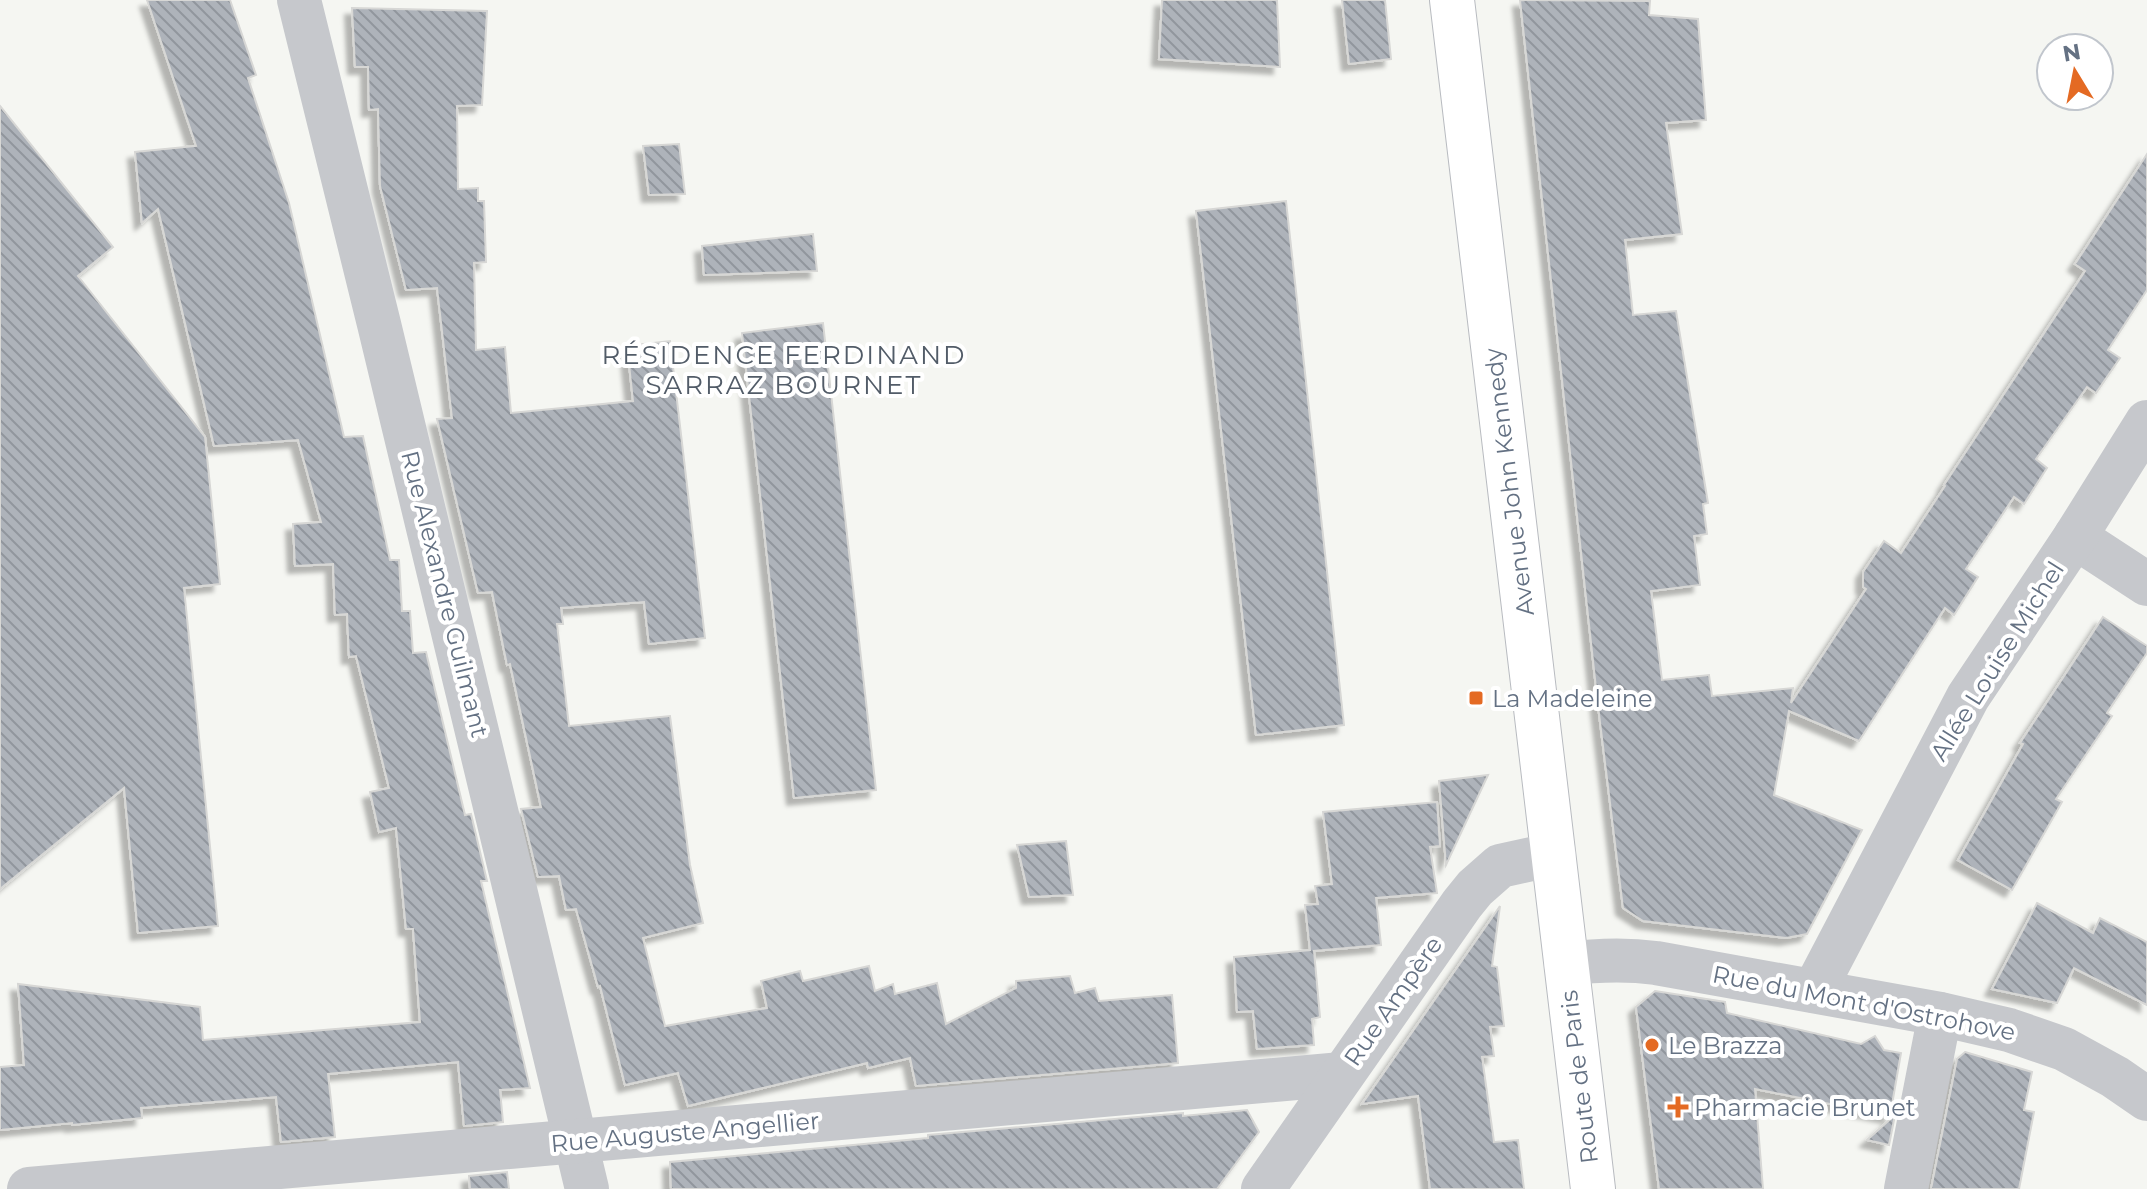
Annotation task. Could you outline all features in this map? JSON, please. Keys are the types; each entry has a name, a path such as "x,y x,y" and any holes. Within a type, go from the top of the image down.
{"main road":[{"name":"Avenue John Kennedy","path":"1452,0 1566,964"},
{"name":"Route de Paris","path":"1566,964 1593,1189"}],"street":[{"name":"Rue Alexandre Guilmant","path":"299,0 587,1189"},
{"name":"Allée Louise Michel","path":"1814,991 1961,710 2147,422"},
{"path":"2075,537 2147,584"},
{"name":"Rue Ampère","path":"1263,1189 1475,888 1500,866 1554,854"},
{"name":"Rue du Mont d'Ostrohove","path":"1566,964 1598,959 1656,963 1940,1014 2009,1030 2064,1049 2147,1099"},
{"path":"1906,1189 1940,1014"},
{"name":"Rue Auguste Angellier","path":"29,1189 1342,1074"}],"building":[{"path":"147,0 230,0 256,75 248,78 289,203 344,437 363,436 390,560 399,560 402,611 410,611 413,653 426,652 465,815 471,814 487,881 481,881 530,1088 500,1090 503,1122 464,1126 458,1062 328,1074 335,1137 281,1142 276,1097 141,1108 142,1118 0,1130 0,1067 24,1065 18,984 200,1007 203,1040 420,1022 413,929 406,929 396,828 379,832 370,792 389,788 356,656 349,657 347,614 335,615 333,564 295,566 293,524 321,522 298,440 214,446 158,209 142,223 135,152 196,146"},
{"path":"1162,0 1277,0 1280,67 1159,59"},
{"path":"1342,0 1385,0 1391,59 1349,64"},
{"path":"1520,0 1650,1 1649,15 1698,19 1706,120 1666,123 1682,234 1625,240 1633,315 1676,311 1708,503 1703,504 1707,534 1694,536 1700,585 1651,591 1662,680 1709,675 1712,696 1793,688 1791,703 1866,589 1863,587 1863,572 1884,541 1901,553 2085,271 2075,264 2147,154 2147,290 2108,350 2120,358 2096,393 2087,387 2036,459 2047,468 2024,504 2014,497 1966,569 1978,577 1954,615 1945,608 1859,741 1789,711 1774,795 1862,830 1807,934 1786,938 1643,921 1623,908"},
{"path":"352,8 487,11 482,105 457,106 458,189 478,188 478,201 484,201 486,262 474,263 476,350 505,347 511,413 633,401 627,346 670,341 705,638 649,644 644,602 561,608 563,624 557,624 569,726 670,716 690,865 703,923 643,938 665,1026 767,1008 761,981 800,971 803,981 869,966 875,991 893,984 895,994 937,983 946,1024 1016,988 1016,981 1070,976 1075,993 1095,988 1099,1001 1172,995 1178,1063 916,1086 910,1058 868,1068 867,1063 688,1106 678,1073 625,1085 600,986 576,909 566,910 559,876 538,877 521,809 541,807 510,664 507,665 492,592 478,593 437,419 452,418 437,288 406,290 380,186 378,109 369,110 368,67 355,67"},
{"path":"0,106 113,247 78,276 205,437 220,584 184,588 218,926 138,933 124,788 0,889"},
{"path":"679,144 685,194 649,195 643,146"},
{"path":"1286,201 1344,725 1256,735 1196,211"},
{"path":"813,234 817,271 704,275 702,246"},
{"path":"823,323 876,790 794,798 742,333"},
{"path":"2103,617 2147,646 2147,653 2107,713 2112,716 2056,799 2062,802 2012,890 1958,860 2023,744 2020,743"},
{"path":"1488,775 1446,865 1439,781"},
{"path":"1437,802 1440,846 1430,847 1437,893 1376,898 1381,945 1314,951 1320,1017 1312,1019 1314,1045 1257,1049 1253,1011 1237,1012 1234,957 1310,950 1305,905 1318,904 1315,886 1332,884 1323,812"},
{"path":"1066,841 1073,895 1029,897 1017,845"},
{"path":"2037,903 2093,933 2100,918 2147,942 2147,1005 2074,968 2057,1003 1992,989"},
{"path":"1500,906 1492,966 1497,967 1504,1026 1490,1027 1494,1056 1482,1057 1494,1142 1518,1140 1524,1189 1430,1189 1418,1096 1362,1104"},
{"path":"1655,991 1725,1002 1727,1013 1861,1044 1875,1036 1884,1050 1901,1053 1890,1116 1755,1089 1763,1189 1659,1189 1636,1007"},
{"path":"1965,1052 2032,1072 2024,1110 2034,1112 2019,1189 1931,1189 1957,1059"},
{"path":"1247,1110 1259,1132 1217,1189 671,1189 670,1162 928,1138 928,1135"},
{"path":"1895,1115 1889,1145 1867,1140"},
{"path":"507,1172 509,1189 470,1189 469,1176"}],"place":[{"name":"La Madeleine","path":"1476,698"},
{"name":"Le Brazza","path":"1652,1045"},
{"name":"Pharmacie Brunet","path":"1678,1107"}],"district":[{"name":"RÉSIDENCE FERDINAND SARRAZ BOURNET","path":"784,370"}]}
